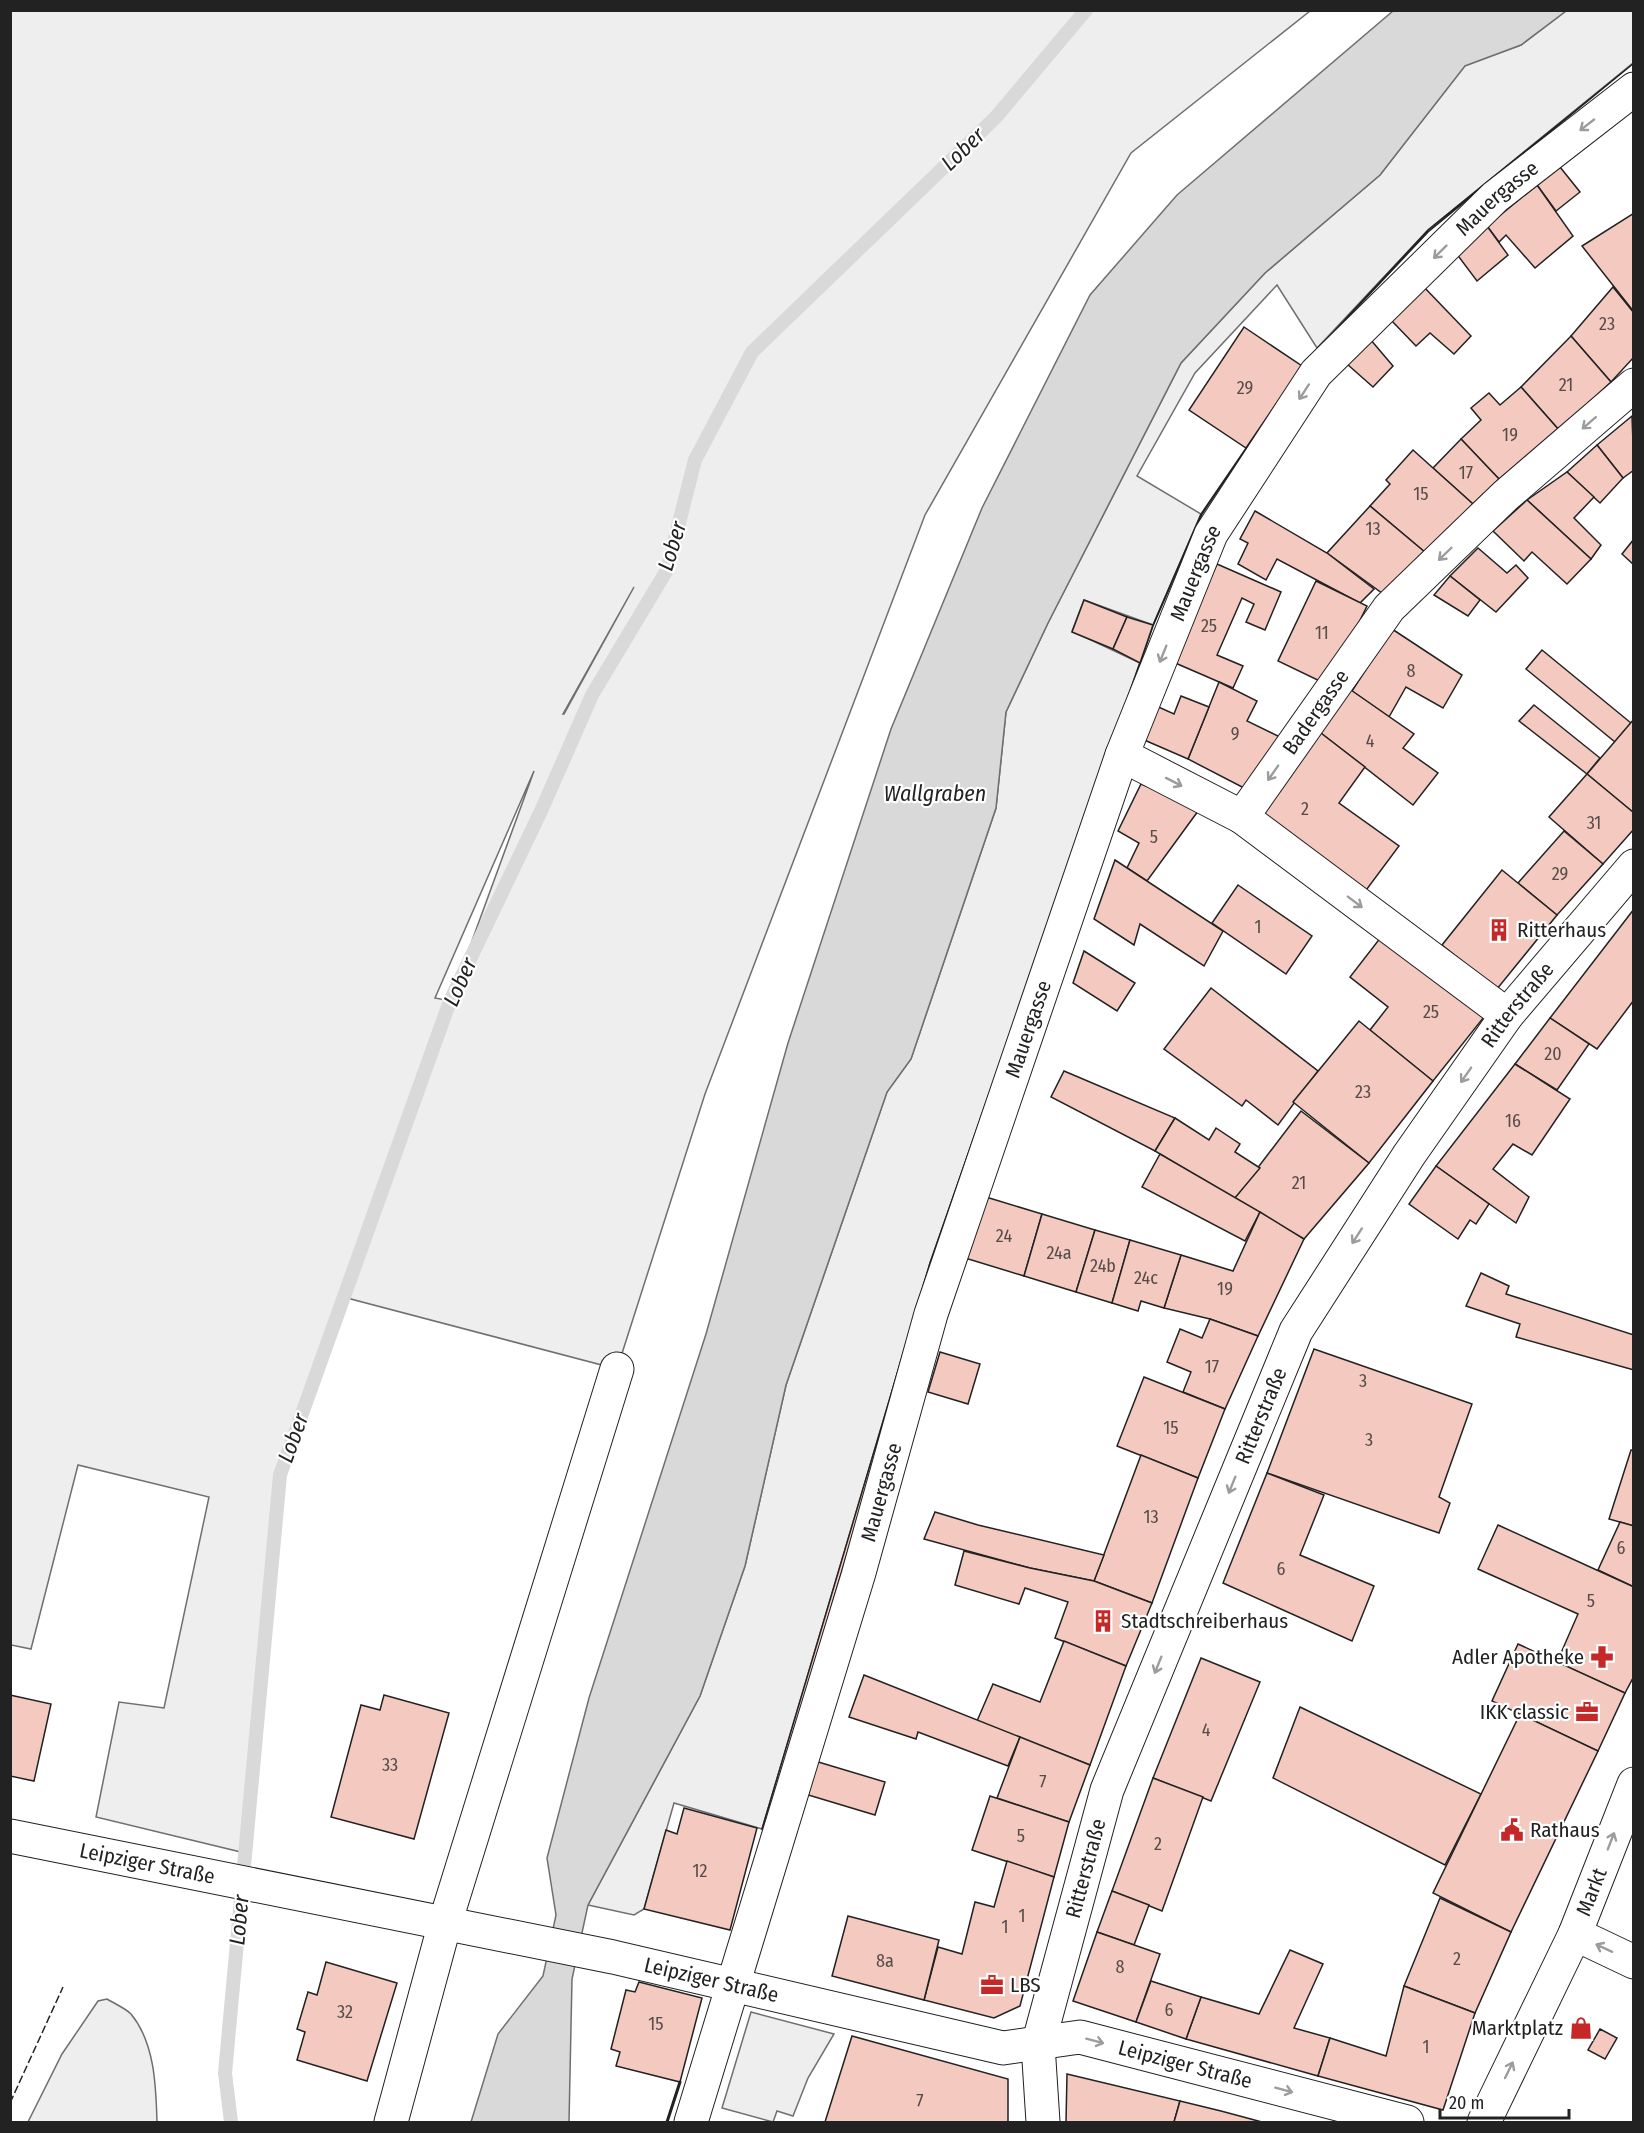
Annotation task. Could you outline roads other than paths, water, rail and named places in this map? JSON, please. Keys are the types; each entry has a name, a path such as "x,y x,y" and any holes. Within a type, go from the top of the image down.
{"street":[{"name":"Mauergasse","path":"691,2122 858,1576 931,1314 1122,755 1211,534 1316,373 1495,197 1634,89"},
{"name":"Badergasse","path":"1242,817 1389,608 1505,496 1634,385"},
{"path":"1122,755 1242,817 1507,1015"},
{"name":"Ritterstraße","path":"1043,2122 1038,2045 1107,1790 1296,1331 1409,1155 1507,1015 1634,866"},
{"path":"391,2122 445,1923 617,1369"},
{"name":"Markt","path":"1484,2122 1575,1934 1634,1785"},
{"name":"Leipziger Straße","path":"10,1836 97,1856 171,1867 613,1957 1003,2048 1038,2045 1080,2037 1407,2122"},
{"name":"Markt","path":"1575,1934 1634,1962"}],"water":[{"name":"Wallgraben","path":"1393,11 1566,11 1521,45 1465,66 1380,175 1265,273 1181,363 1048,623 1006,712 996,808 911,1059 887,1092 786,1385 745,1566 700,1696 588,1905 572,1979 569,2122 471,2122 498,2034 543,1976 556,1915 547,1858 589,1698 706,1334 788,1043 891,729 982,508 1090,295 1177,195"}],"waterway":[{"name":"Lober","path":"231,2122 225,2073 280,1475 450,1001 541,811 592,695 667,570 695,460 752,352 996,117 1086,10"}],"place":[{"name":"Ritterhaus","path":"1499,930"},
{"name":"Stadtschreiberhaus","path":"1103,1621"},
{"name":"Adler Apotheke","path":"1602,1657"},
{"name":"IKK classic","path":"1587,1712"},
{"name":"Rathaus","path":"1512,1830"},
{"name":"LBS","path":"992,1985"},
{"name":"Marktplatz","path":"1581,2028"}]}
